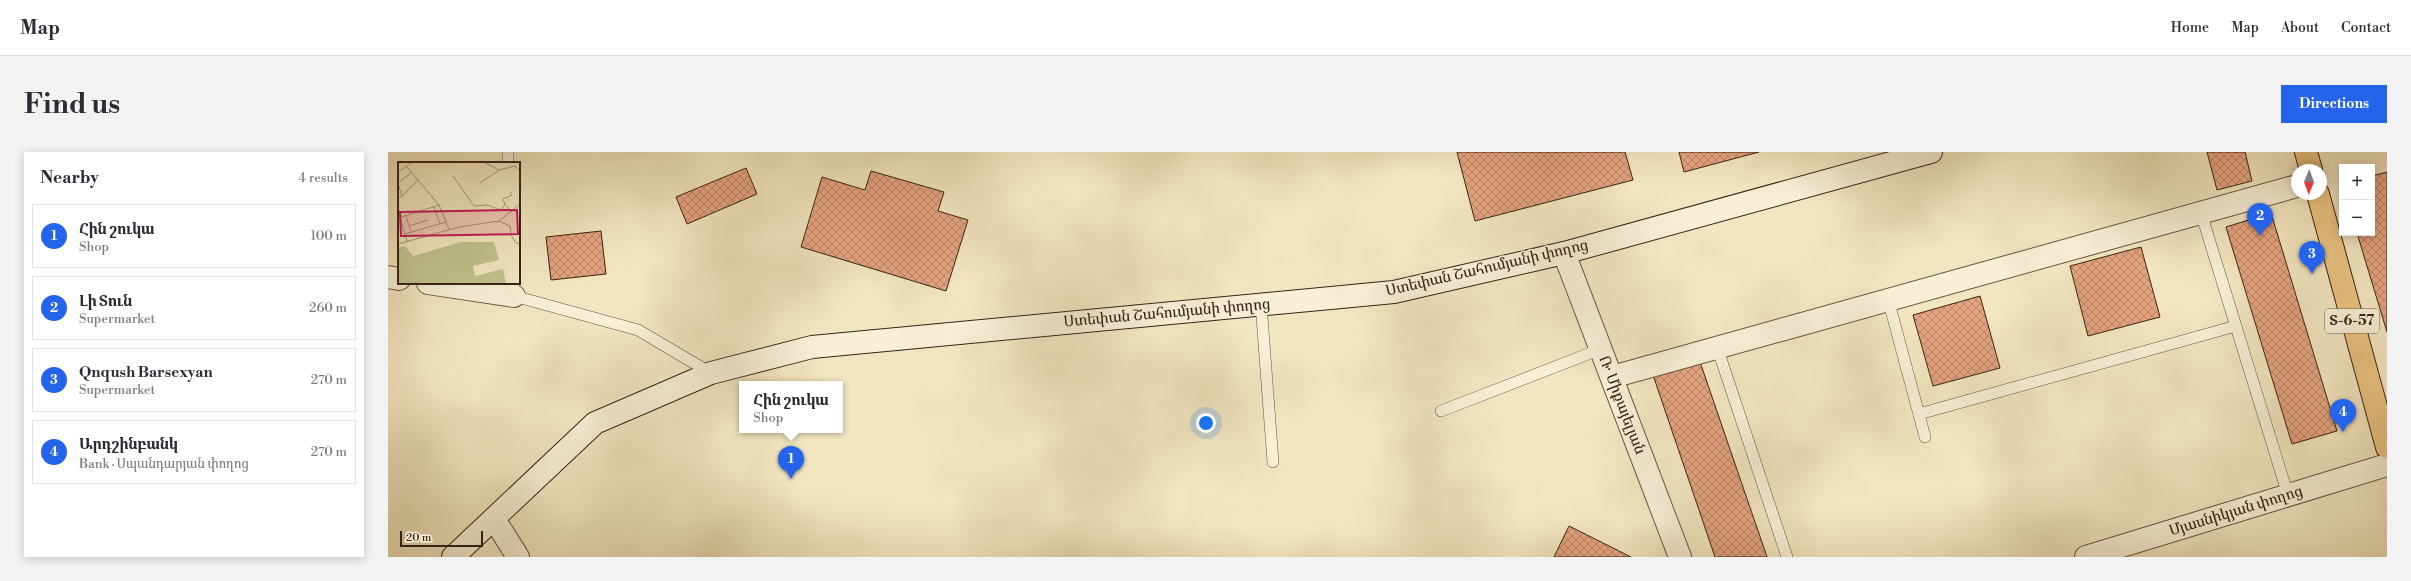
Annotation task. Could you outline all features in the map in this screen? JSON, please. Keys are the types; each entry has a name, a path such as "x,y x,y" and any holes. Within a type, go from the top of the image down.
{"main road":[{"name":"Ստեփան Շահումյանի փողոց","path":"452,557 595,423 711,373 812,347 1394,292 1564,253 1931,152"},
{"path":"2306,152 2309,164"},
{"path":"1612,377 2291,188"},
{"name":"Տ-6-57","path":"2320,200 2387,447"},
{"name":"Ռ․ Միքայելյան","path":"1564,253 1680,557"},
{"path":"388,277 398,278"},
{"path":"440,284 513,290"},
{"name":"Մյասնիկյան փողոց","path":"2086,557 2387,465"},
{"path":"494,519 518,557"}],"lane":[{"path":"2201,213 2288,495"},
{"path":"513,290 638,330 711,373"},
{"path":"1888,299 1925,437"},
{"path":"1261,304 1273,462"},
{"path":"1919,414 2236,326"},
{"path":"1717,347 1787,557"},
{"path":"1441,411 1600,348"}],"building":[{"path":"1457,152 1625,152 1633,180 1475,221"},
{"path":"1679,152 1759,152 1684,172"},
{"path":"2207,152 2245,152 2252,181 2217,190"},
{"path":"746,168 757,194 687,224 676,197"},
{"path":"871,171 944,192 938,211 968,220 946,291 801,247 822,177 865,190"},
{"path":"2387,172 2387,332 2358,236 2375,236 2375,175"},
{"path":"2271,213 2337,431 2292,444 2226,227"},
{"path":"601,231 606,274 551,280 546,237"},
{"path":"2141,247 2160,317 2088,336 2070,266"},
{"path":"1980,296 2000,368 1933,386 1913,315"},
{"path":"1699,359 1767,557 1715,557 1653,375"},
{"path":"1569,526 1631,557 1554,557"}],"place":[{"name":"Լի Տուն","path":"2260,236"},
{"name":"Qnqush Barsexyan","path":"2312,274"},
{"name":"Արդշինբանկ","path":"2343,432"},
{"name":"Հին շուկա","path":"791,479"}]}
